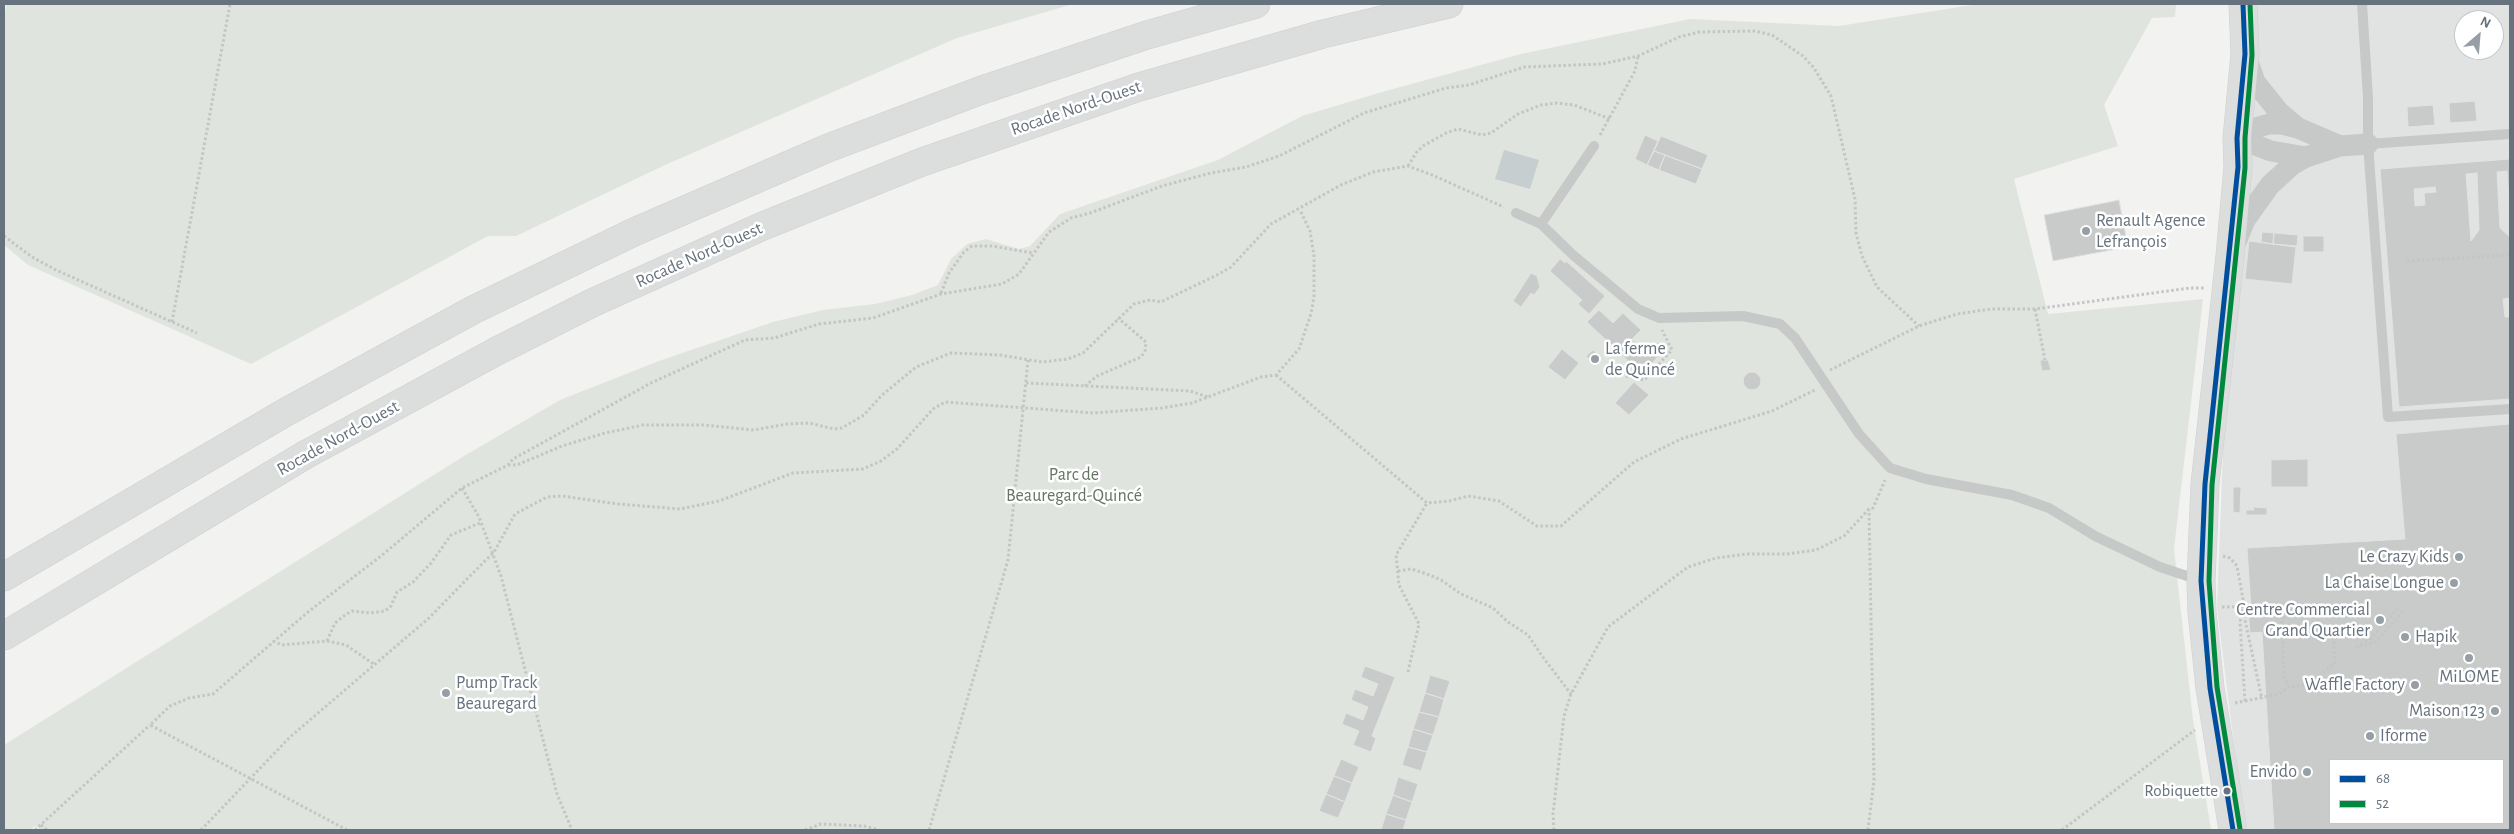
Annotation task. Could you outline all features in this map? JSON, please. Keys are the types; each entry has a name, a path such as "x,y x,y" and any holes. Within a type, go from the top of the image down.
{"main road":[{"path":"4,578 88,526 286,412 473,310 634,232 828,148 982,90 1147,35 1256,4"},
{"name":"Rocade Nord-Ouest","path":"4,636 305,455 497,350 610,295 763,226 922,162 1138,87 1323,34 1450,4"},
{"path":"2233,830 2210,688 2202,612 2201,581 2205,484 2238,167 2237,138 2245,54 2243,4"}],"street":[{"path":"2245,54 2255,82 2265,96 2298,128"},
{"path":"2237,138 2255,128 2269,124 2282,124 2298,128 2340,146"},
{"path":"2237,138 2271,151 2306,157"},
{"path":"2230,253 2245,220 2256,202 2282,174 2306,157 2340,146 2368,144"}],"lane":[{"path":"2362,4 2369,114 2368,144 2388,417 2510,409"},
{"path":"2368,144 2510,134"},
{"path":"1541,224 1594,146"},
{"path":"1516,213 1541,224 1615,292 1638,309 1659,318 1743,316 1780,324 1795,338 1818,376 1859,434 1890,468 1926,480 2012,496 2049,508 2095,536 2160,568 2201,581"}],"path":[{"path":"172,322 230,4"},
{"path":"35,830 170,706 189,698 213,694 273,641 462,488 508,465 544,441 650,383 745,340 774,338 819,324 873,318 941,294 1002,284 1011,280 1049,232 1071,218 1090,213 1162,186 1211,173 1246,167 1279,156 1364,113 1524,67 1602,64 1638,56 1679,37 1699,32 1725,30 1755,31 1772,35 1803,56 1814,68 1831,96 1853,190 1856,233 1862,256 1876,287 1919,326"},
{"path":"1594,146 1635,71 1638,56"},
{"path":"1408,166 1424,146 1446,133 1458,129 1482,135 1491,133 1518,114 1541,105 1557,103 1574,105 1610,119"},
{"path":"508,465 517,465 562,446 605,433 643,425 703,425 754,430 787,424 809,424 834,429 842,428 864,415 881,396 916,367 951,353 1000,355 1056,362 1083,353 1118,318 1142,300 1161,302 1231,267 1271,224 1288,214 1300,210 1341,185 1373,172 1408,166 1516,213"},
{"path":"201,830 290,737 429,618 494,552 515,514 548,497 562,496 627,505 680,509 719,501 793,473 863,469 881,461 896,449 933,409 945,402 1093,414 1162,408 1192,403 1261,377 1276,374 1298,349 1311,314 1314,296 1314,256 1310,231 1300,210"},
{"path":"4,236 32,257 56,270 198,333"},
{"path":"941,294 949,273 964,252 972,246 992,246 1033,253"},
{"path":"2407,261 2510,255"},
{"path":"1818,376 1919,326 1957,314 1991,309 2035,310 2190,288 2208,288"},
{"path":"2035,310 2045,360"},
{"path":"1085,386 1096,376 1141,357 1145,351 1146,342 1118,318"},
{"path":"1626,376 1644,380 1672,350 1663,336 1659,318"},
{"path":"929,830 1008,560 1028,360"},
{"path":"1276,374 1427,503 1449,501 1468,496 1499,501 1537,526 1561,526 1634,462 1681,440 1772,411 1825,385"},
{"path":"1026,383 1190,391 1209,397"},
{"path":"1554,830 1553,814 1564,716 1571,694 1608,627 1688,567 1716,558 1739,555 1787,554 1816,550 1844,536 1868,510 1873,508 1890,468"},
{"path":"462,488 494,552 520,642 558,794 572,830"},
{"path":"1408,672 1418,624 1399,585 1396,554 1427,503"},
{"path":"1868,510 1874,780 1868,830"},
{"path":"327,640 334,623 345,614 352,611 370,613 385,611 391,606 397,592 413,582 431,563 451,535 480,523"},
{"path":"2216,554 2230,558 2237,566 2242,606 2262,699"},
{"path":"1398,572 1411,569 1427,574 1441,580 1460,594 1493,608 1508,622 1528,635 1571,694"},
{"path":"2242,606 2240,623 2245,701"},
{"path":"2236,607 2263,606"},
{"path":"2398,608 2371,638 2357,648 2376,642 2402,612"},
{"path":"2231,704 2262,699 2280,694 2289,687 2307,685 2335,663 2333,631 2311,616 2290,610 2282,620 2284,676 2289,687"},
{"path":"273,641 282,645 327,640 346,645 375,665"},
{"path":"2062,830 2197,729 2196,722"},
{"path":"150,724 249,779 347,830"},
{"path":"805,830 821,824 864,826 879,830"},
{"path":"41,825 47,830"}],"shaded area":[{"path":"2253,4 2510,4 2510,830 2248,830 2237,769 2217,608 2224,427 2254,138"},
{"path":"1504,150 1539,160 1530,189 1495,179"}],"green space":[{"path":"6,4 1073,4 957,38 665,165 516,236 488,236 251,364 28,265 4,245 4,26"},
{"name":"Parc de Beauregard-Quincé","path":"1978,4 2176,4 2175,17 2152,18 2104,105 2118,146 2014,179 2048,314 2203,299 2174,549 2193,720 2211,830 41,830 35,826 30,830 4,830 4,745 464,456 560,400 659,361 773,322 823,310 875,304 912,295 938,285 951,259 967,244 986,239 1019,249 1030,246 1060,214 1218,160 1302,116 1382,92 1521,54 1690,19 1839,26"}],"building":[{"path":"2475,101 2477,121 2450,123 2449,103"},
{"path":"2433,105 2435,125 2408,127 2407,107"},
{"path":"1645,135 1658,141 1647,165 1635,159"},
{"path":"1661,136 1708,155 1702,169 1654,151"},
{"path":"1654,151 1665,155 1659,170 1647,165"},
{"path":"1665,155 1702,169 1696,184 1659,170"},
{"path":"2510,159 2510,214 2507,171 2497,172 2500,228 2510,237 2510,298 2503,299 2505,317 2510,317 2510,399 2399,407 2380,169","holes":["2477,173 2479,230 2471,241 2466,174","2435,187 2436,192 2424,193 2425,205 2415,206 2414,189"]},
{"name":"Renault Agence Lefrançois","path":"2119,200 2128,247 2053,261 2044,215"},
{"path":"2262,232 2274,233 2273,244 2261,242"},
{"path":"2274,233 2298,235 2297,246 2273,244"},
{"path":"2303,236 2324,236 2324,252 2303,252"},
{"path":"2249,241 2296,247 2292,284 2245,279"},
{"path":"1560,259 1565,263 1566,261 1605,296 1589,314 1578,304 1582,300 1550,271"},
{"path":"1531,273 1537,276 1540,287 1534,295 1531,293 1521,307 1513,301"},
{"path":"1599,310 1613,323 1623,313 1641,330 1632,339 1647,353 1658,342 1665,349 1642,374 1587,322"},
{"path":"1562,349 1579,363 1565,380 1548,367"},
{"path":"1593,350 1600,358 1594,364 1586,356"},
{"path":"2040,360 2048,360 2051,370 2042,371"},
{"path":"1752,372 1758,375 1761,381 1758,387 1752,390 1746,387 1743,381 1746,375"},
{"path":"1634,382 1649,395 1629,415 1615,403"},
{"name":"Centre Commercial Grand Quartier","path":"2510,424 2510,830 2274,830 2262,632 2250,633 2248,609 2251,608 2247,548 2405,539 2396,434"},
{"path":"2308,459 2308,487 2271,487 2271,460"},
{"path":"2233,487 2241,487 2240,513 2233,512"},
{"path":"2253,507 2267,508 2267,515 2246,515 2246,510 2254,510"},
{"path":"1365,666 1395,677 1372,736 1376,738 1371,752 1353,745 1359,731 1342,724 1346,713 1363,720 1368,707 1351,700 1355,689 1373,696 1378,684 1361,677"},
{"path":"1430,675 1450,681 1444,699 1425,693"},
{"path":"1425,693 1444,699 1439,717 1419,712"},
{"path":"1419,712 1439,717 1433,735 1413,729"},
{"path":"1413,729 1433,735 1427,752 1408,747"},
{"path":"1408,747 1427,752 1421,771 1402,765"},
{"path":"1341,759 1359,767 1352,783 1334,776"},
{"path":"1334,776 1352,783 1345,802 1326,794"},
{"path":"1398,777 1418,784 1412,802 1393,795"},
{"path":"1326,794 1345,802 1338,818 1319,811"},
{"path":"1393,795 1412,802 1406,820 1386,814"},
{"path":"1386,814 1406,820 1403,830 1381,830"}],"transit line":[{"name":"68","path":"2233,830 2210,688 2201,581 2205,484 2238,167 2237,138 2245,54 2243,4"},
{"name":"52","path":"2240,829 2217,687 2209,581 2212,485 2245,168 2245,138 2252,55 2250,4"}],"place":[{"name":"Renault Agence Lefrançois","path":"2086,231"},
{"name":"La ferme de Quincé","path":"1595,359"},
{"name":"Le Crazy Kids","path":"2459,557"},
{"name":"La Chaise Longue","path":"2454,583"},
{"name":"Centre Commercial Grand Quartier","path":"2380,620"},
{"name":"Hapik","path":"2405,637"},
{"name":"MiLOME","path":"2469,658"},
{"name":"Waffle Factory","path":"2415,685"},
{"name":"Pump Track Beauregard","path":"446,693"},
{"name":"Maison 123","path":"2495,711"},
{"name":"Iforme","path":"2370,736"},
{"name":"Envido","path":"2307,772"},
{"name":"Robiquette","path":"2227,791"}]}
